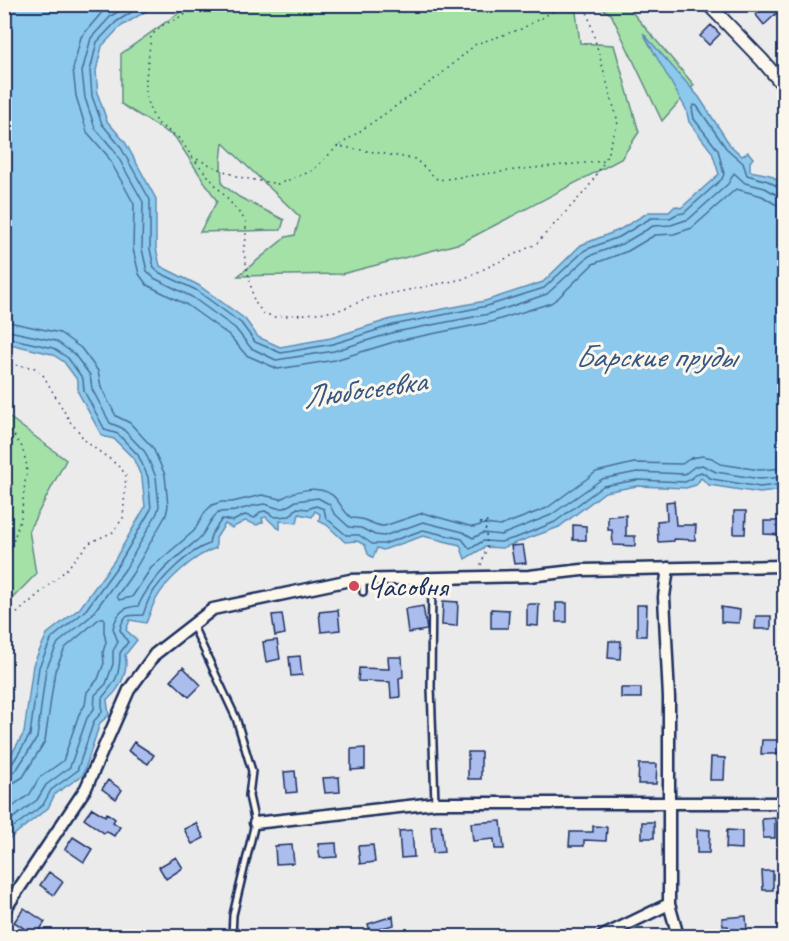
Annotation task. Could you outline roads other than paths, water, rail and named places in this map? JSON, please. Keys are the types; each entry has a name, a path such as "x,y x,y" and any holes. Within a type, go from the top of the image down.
{"street":[{"path":"708,4 784,86"},
{"path":"4,911 86,788 129,690 155,654 213,609 350,580 529,576 664,565 703,569 784,566"},
{"path":"664,565 669,698 669,904 678,936"},
{"path":"255,823 435,803 784,803"},
{"path":"603,936 669,904"}],"lane":[{"path":"432,579 431,687 435,803"},
{"path":"363,580 363,592"},
{"path":"193,626 236,718 252,771 249,796 255,823 233,915 232,936"}],"water":[{"name":"Барские пруды","path":"5,4 156,5 120,27 102,46 96,71 98,95 107,121 125,142 156,199 156,248 160,266 198,285 245,319 258,337 280,347 331,338 391,319 485,301 543,282 581,245 619,230 649,212 669,212 675,206 681,208 719,174 712,152 689,122 686,109 643,33 699,97 730,145 742,156 748,152 753,158 750,162 750,171 770,175 784,184 784,490 760,493 709,485 701,478 696,485 686,488 637,486 605,492 559,527 502,548 485,547 465,559 460,545 423,536 383,550 377,548 373,558 368,554 365,545 357,541 345,542 327,525 319,521 320,514 315,511 312,517 299,514 297,523 280,521 280,529 266,517 262,518 263,522 257,525 245,521 232,528 225,524 216,538 216,548 190,562 166,585 155,601 146,623 130,620 126,630 137,640 125,655 126,667 122,680 107,700 109,715 100,723 83,775 55,794 48,808 5,842 5,765 24,733 33,665 47,634 80,608 114,561 145,507 142,478 133,458 114,439 102,436 78,392 78,381 64,362 52,354 5,343"}],"place":[{"name":"Часовня","path":"354,586"}],"water label":[{"name":"Любосеевка","path":"364,389"}]}
